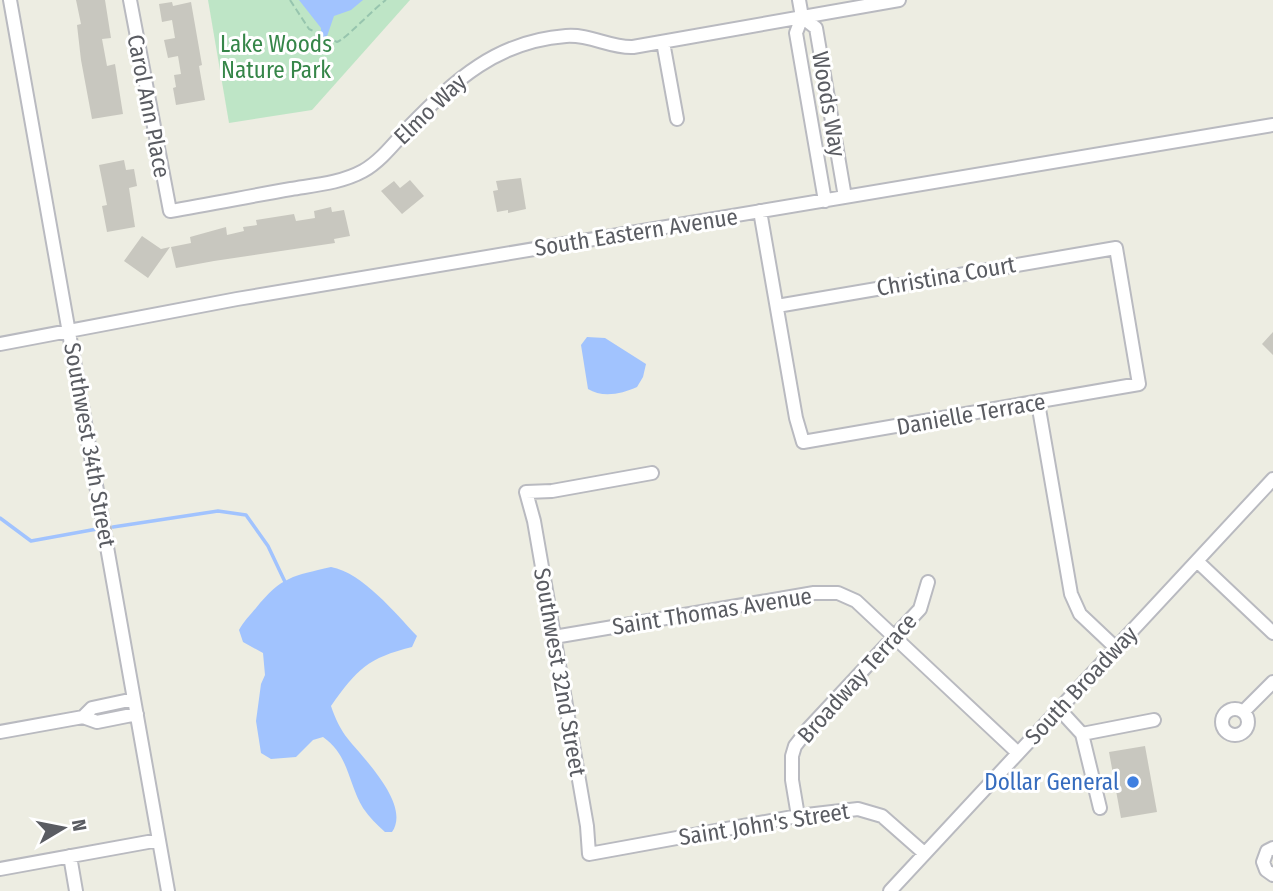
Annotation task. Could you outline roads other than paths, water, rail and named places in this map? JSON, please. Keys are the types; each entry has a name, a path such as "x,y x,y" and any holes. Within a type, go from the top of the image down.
{"street":[{"name":"Southwest 34th Street","path":"10,0 168,891"},
{"name":"Carol Ann Place","path":"130,0 170,211"},
{"name":"Woods Way","path":"799,0 802,17 796,33 825,201"},
{"name":"Elmo Way","path":"170,211 354,176 378,160 448,87 491,57 511,48 564,36 589,36 623,47 899,0"},
{"name":"Woods Way","path":"802,17 816,28 845,197"},
{"path":"663,42 677,119"},
{"name":"South Eastern Avenue","path":"0,344 237,299 1273,125"},
{"path":"816,146 835,139"},
{"path":"760,211 777,306"},
{"name":"Christina Court","path":"777,306 1115,248 1139,384"},
{"name":"Danielle Terrace","path":"777,306 796,418 803,442 1139,384"},
{"path":"1038,403 1071,594 1080,614 1116,648"},
{"name":"Southwest 32nd Street","path":"589,854 587,826 534,521 526,492 552,491 652,473"},
{"name":"South Broadway","path":"890,891 1273,479"},
{"path":"1197,561 1273,633"},
{"name":"Broadway Terrace","path":"798,816 792,768 795,746 920,609 928,583"},
{"name":"Saint Thomas Avenue","path":"554,637 828,592 846,596 856,601 1018,753"},
{"path":"1243,712 1273,681"},
{"path":"83,717 92,708 134,699"},
{"path":"1059,709 1082,734 1100,808"},
{"path":"0,732 83,717 97,722 137,714"},
{"path":"1082,734 1154,720"},
{"name":"Saint John's Street","path":"589,854 798,816 858,808 871,811 894,824 925,853"},
{"path":"0,869 159,840"},
{"path":"1273,848 1267,851 1263,862 1266,870 1273,875"},
{"path":"70,856 76,891"}],"water":[{"path":"299,0 363,0 351,10 334,16 324,45 321,42 321,28"},
{"path":"587,337 605,338 646,364 637,387 612,394 588,389 581,345"},
{"path":"331,567 366,585 417,636 412,647 384,656 356,674 331,706 348,739 391,796 396,821 392,832 385,832 365,811 338,752 323,737 313,740 296,757 271,759 261,753 256,721 261,684 265,675 263,653 243,642 239,630 265,597 281,583 297,575"}],"waterway":[{"path":"113,527 218,511 246,515 268,546 286,584"},
{"path":"0,518 31,541 97,529"}],"place":[{"name":"Dollar General","path":"1133,782"}],"park label":[{"name":"Lake Woods Nature Park","path":"276,57"}]}
